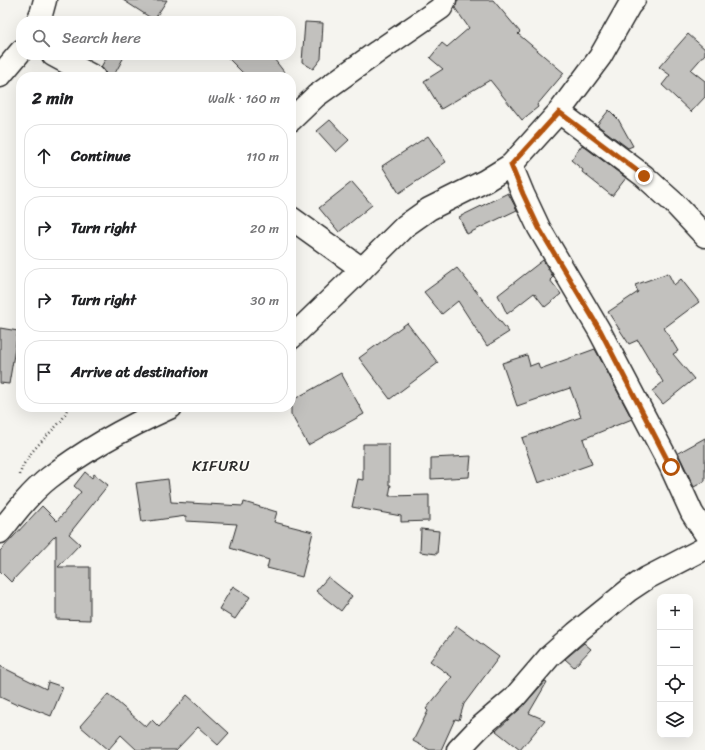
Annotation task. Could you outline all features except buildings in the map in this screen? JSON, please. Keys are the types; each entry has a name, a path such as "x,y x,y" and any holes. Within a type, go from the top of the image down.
{"street":[{"path":"40,16 45,0"},
{"path":"296,115 316,96 376,52 441,8 445,0"},
{"path":"296,333 362,270 405,226 429,209 485,181 511,165 559,112 600,57 629,6 634,0"},
{"path":"0,76 16,58"},
{"path":"62,60 85,72"},
{"path":"559,112 644,176 674,203 705,236"},
{"path":"511,165 539,228 600,330 671,467 692,514 705,533"},
{"path":"296,222 362,270"},
{"path":"0,532 26,499 49,478 90,449 160,412"},
{"path":"458,750 479,728 514,698 550,656 576,633 629,590 647,578 705,548"}],"path":[{"path":"19,476 21,469 32,453 62,419 66,412"}],"district":[{"name":"KIFURU","path":"221,466"}],"route":[{"path":"644,176 559,112 511,165 539,228 600,330 671,467"}]}
